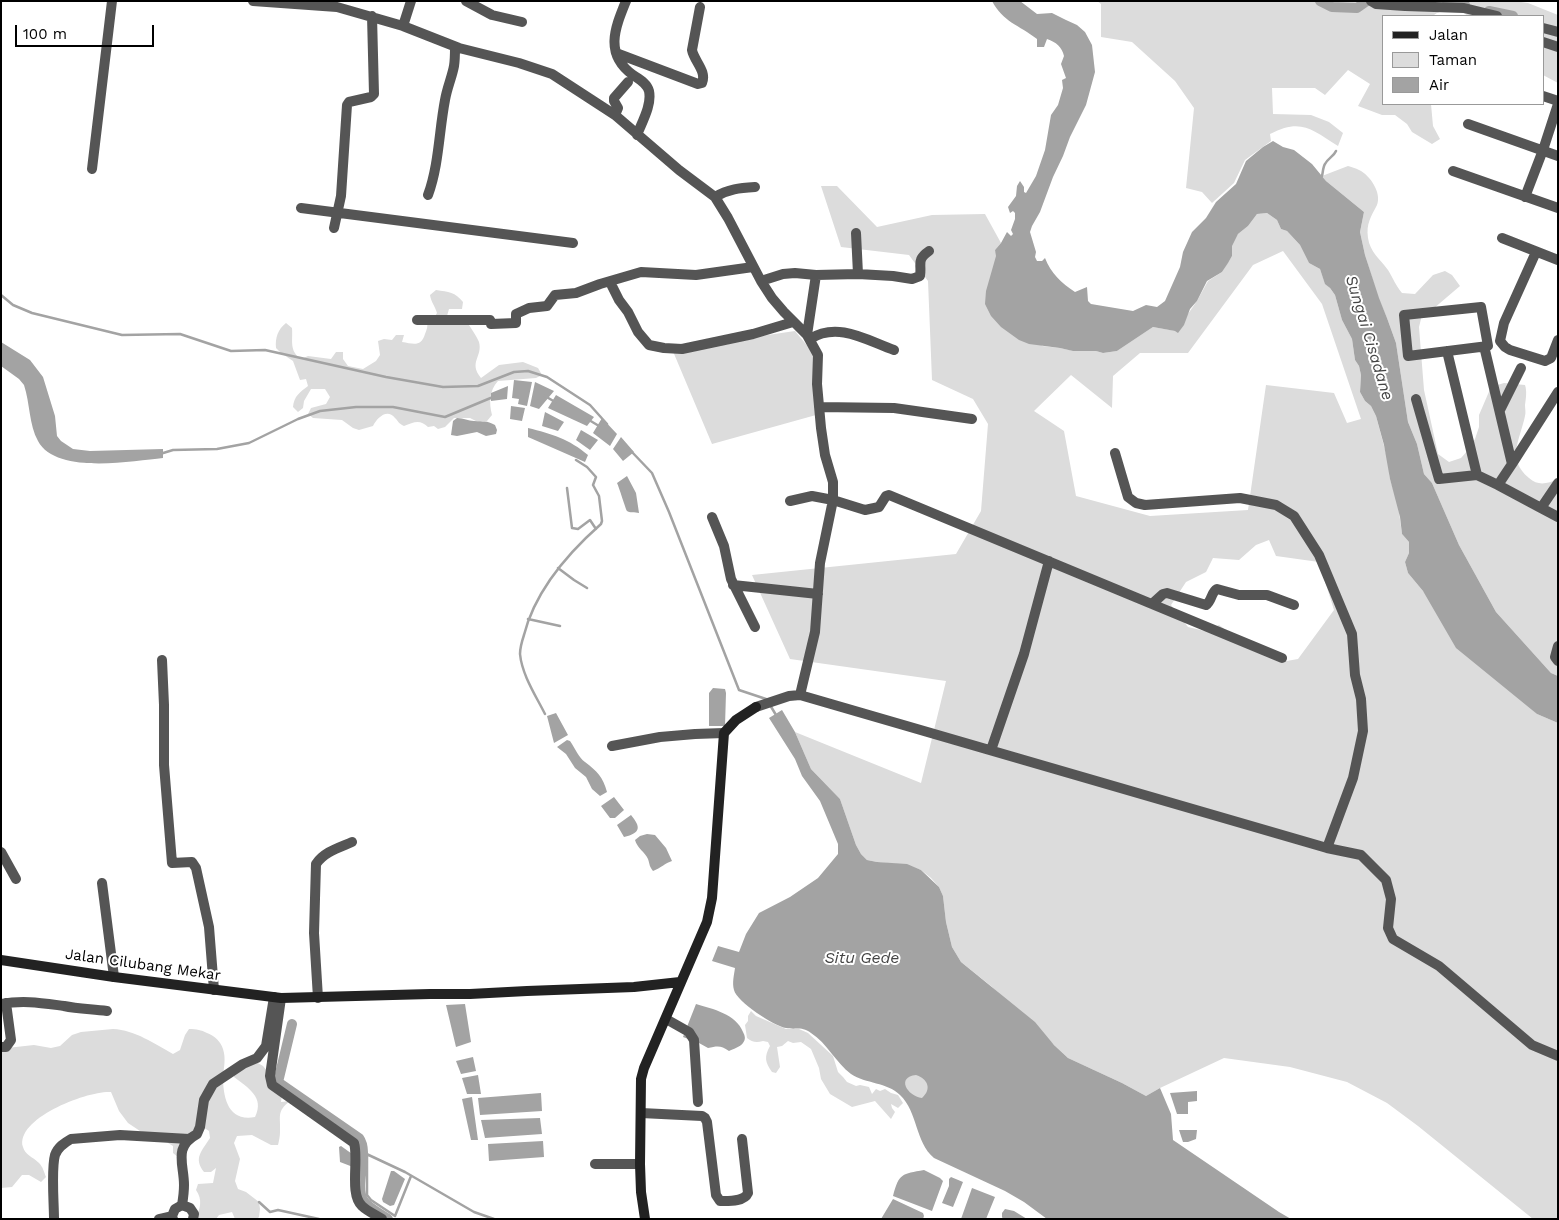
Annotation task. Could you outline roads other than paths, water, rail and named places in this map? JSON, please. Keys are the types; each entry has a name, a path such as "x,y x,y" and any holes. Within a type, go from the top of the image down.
{"street":[{"path":"92,169 112,1"},
{"path":"253,1 337,7 403,26 455,46 552,74 615,115 637,135 715,197 772,298 809,337 818,355 817,384 819,407 825,455 833,482 833,500 820,563 815,632 800,695"},
{"path":"403,26 411,1"},
{"path":"466,1 492,15 522,22"},
{"path":"626,1 614,31 616,53 629,72 646,85 649,92 649,103 637,135"},
{"path":"1371,2 1429,4 1464,8 1494,15"},
{"path":"616,53 698,84 702,83 704,77 692,50 700,7"},
{"path":"334,228 341,196 347,104 371,97 374,94 372,16"},
{"path":"1544,28 1558,32"},
{"path":"1544,42 1558,47"},
{"path":"428,195 432,185 439,146 448,83 454,65 455,46"},
{"path":"646,85 652,66"},
{"path":"615,115 618,108 614,98 628,82"},
{"path":"1525,197 1543,150 1558,102 1544,96"},
{"path":"1468,124 1558,156"},
{"path":"1453,171 1558,208"},
{"path":"715,197 736,188 755,187"},
{"path":"302,208 573,242"},
{"path":"856,233 858,274"},
{"path":"1502,238 1558,260"},
{"path":"761,281 783,274 794,273 816,275 858,274 917,278 920,276 920,261 923,255 929,251"},
{"path":"1536,252 1504,323 1500,341 1505,348 1545,361 1551,358 1558,340"},
{"path":"417,320 490,320 491,324 516,324 516,314 529,308 547,306 555,295 576,293 627,275 640,272 696,275 753,267"},
{"path":"809,337 816,275"},
{"path":"610,282 638,332 649,345 682,349 753,334 793,322"},
{"path":"1481,307 1488,346 1484,346 1408,356 1404,315 1481,307"},
{"path":"809,337 836,332 854,334 894,350"},
{"path":"1484,346 1512,464"},
{"path":"1447,351 1477,475"},
{"path":"1500,410 1521,368"},
{"path":"1498,485 1558,392"},
{"path":"1416,399 1439,478 1477,475 1558,517"},
{"path":"819,407 894,408 972,419"},
{"path":"1115,453 1128,497 1136,503 1145,505 1240,498 1276,505 1294,516 1319,555 1352,634 1355,675 1361,700 1363,731 1353,778 1327,848"},
{"path":"1541,508 1558,483"},
{"path":"790,501 812,496 865,510 879,507 886,496 889,495 1282,658"},
{"path":"712,517 724,546 728,570 755,627"},
{"path":"991,750 1024,654 1049,561"},
{"path":"734,585 818,594"},
{"path":"1152,604 1163,594 1169,593 1206,604 1214,590 1217,589 1239,595 1267,595 1294,605"},
{"path":"1558,646 1555,656 1558,661"},
{"path":"162,660 164,765 172,863 192,862 196,868 209,927 214,990"},
{"path":"645,1219 640,1164 641,1079 644,1068 679,990 680,982 704,932 710,908 724,734 736,720 756,707 789,696 800,695 1327,848 1361,855 1386,880 1391,899 1388,928 1394,939 1439,966 1532,1045 1558,1056"},
{"path":"612,746 660,737 724,734"},
{"path":"318,998 314,933 316,864 320,858 331,851 352,842"},
{"path":"1,852 16,879"},
{"path":"102,884 114,977"},
{"name":"Jalan Cilubang Mekar","path":"1,960 114,977 278,997 318,998 470,994 634,987 680,982"},
{"path":"182,1205 184,1185 181,1160 189,1139 197,1134 204,1100 213,1084 243,1064 257,1058 266,1046 278,997"},
{"path":"278,997 270,1076 272,1085 351,1140 355,1147 357,1194 361,1205 382,1219"},
{"path":"1,1047 6,1047 11,1040 4,1003 37,1002 107,1010"},
{"path":"666,1019 689,1032 694,1040 698,1102"},
{"path":"641,1113 702,1116 705,1118 716,1195 720,1200 743,1199 748,1192 742,1139"},
{"path":"54,1219 54,1163 58,1150 64,1143 71,1139 120,1135 189,1139"},
{"path":"595,1164 640,1164"},
{"path":"159,1219 172,1218 175,1209 182,1205"},
{"path":"182,1205 190,1208 194,1214 193,1219"}],"water":[{"name":"Sungai Cisadane","path":"992,1 1020,1 1037,14 1052,13 1077,25 1085,32 1092,45 1095,72 1086,105 1070,137 1030,232 1037,261 1042,261 1045,258 1057,277 1075,292 1087,287 1088,301 1091,304 1133,311 1146,305 1157,307 1165,301 1180,267 1183,252 1192,232 1206,218 1216,202 1236,184 1246,161 1273,141 1283,147 1294,150 1312,164 1326,181 1364,212 1360,232 1365,255 1396,343 1408,422 1417,444 1424,474 1432,483 1459,545 1496,612 1551,673 1558,676 1558,723 1537,714 1456,648 1423,591 1408,573 1405,562 1409,553 1409,542 1402,534 1400,517 1376,416 1360,392 1361,375 1355,360 1352,339 1342,320 1335,295 1325,284 1320,269 1309,263 1300,245 1287,231 1281,229 1277,220 1267,213 1257,214 1248,226 1238,234 1232,246 1232,256 1228,263 1222,272 1207,281 1178,333 1153,327 1117,351 1103,353 1096,351 1073,351 1029,344 1019,340 1001,327 991,316 985,304 986,291 996,256 995,250 1007,232 1011,236 1013,234 1011,230 1015,213 1013,211 1010,213 1008,207 1016,196 1017,186 1020,181 1026,193 1036,176 1045,150 1051,115 1058,105 1063,88 1062,80 1066,78 1061,64 1064,56 1058,45 1047,39 1044,47 1037,47 1037,39 1006,19"},
{"path":"1,342 30,360 43,377 55,416 57,436 61,441 73,449 90,451 163,449 163,458 96,463 77,462 47,452 35,435 24,385 1,366"},
{"path":"514,380 532,382 527,406 518,404 519,399 512,398"},
{"path":"535,382 554,391 539,409 530,406"},
{"path":"508,386 507,399 491,401 491,393"},
{"path":"556,395 594,417 587,426 548,408"},
{"path":"511,406 525,408 522,421 510,419"},
{"path":"545,412 564,422 558,431 542,426"},
{"path":"457,418 492,423 497,430 496,434 486,436 477,432 457,436 451,435 453,421"},
{"path":"602,418 617,434 610,446 593,433"},
{"path":"528,428 553,435 574,445 588,455 585,462 528,437"},
{"path":"581,430 598,440 590,450 576,440"},
{"path":"621,437 634,452 623,461 613,449"},
{"path":"627,476 636,493 639,513 627,511 617,483"},
{"path":"713,688 725,689 725,726 709,726 709,693"},
{"name":"Situ Gede","path":"782,710 795,732 811,769 840,799 856,845 867,860 907,864 921,870 939,887 943,896 946,922 952,947 961,962 1035,1022 1054,1045 1068,1058 1146,1096 1160,1088 1171,1114 1173,1140 1291,1219 1047,1219 1005,1191 934,1158 923,1144 910,1110 900,1095 883,1085 863,1080 851,1074 817,1037 807,1031 790,1029 773,1023 742,1001 733,987 735,968 712,961 718,946 739,952 746,934 759,913 790,897 818,878 838,854 838,844 820,801 802,776 795,759 769,718","holes":["916,1075 926,1082 928,1088 922,1098 912,1094 905,1083 906,1079 910,1076"]},
{"path":"556,713 568,735 554,743 547,716"},
{"path":"567,740 570,741 583,760 599,775 604,782 607,792 600,796 592,789 586,777 575,768 566,754 557,747"},
{"path":"614,797 624,810 615,818 610,818 601,806"},
{"path":"631,815 637,823 638,829 634,834 624,837 617,825"},
{"path":"647,834 655,835 666,848 672,861 653,871 647,857 635,840"},
{"path":"465,1004 471,1042 456,1047 446,1005"},
{"path":"696,1004 723,1013 735,1021 740,1026 744,1035 743,1043 729,1051 719,1046 708,1048 683,1037"},
{"path":"473,1057 476,1071 461,1074 456,1061"},
{"path":"478,1075 481,1094 467,1094 462,1078"},
{"path":"1197,1091 1197,1101 1188,1102 1188,1114 1177,1114 1170,1093"},
{"path":"541,1093 542,1111 480,1115 478,1098"},
{"path":"472,1097 478,1140 471,1140 462,1099"},
{"path":"540,1118 542,1134 485,1138 481,1120"},
{"path":"1179,1130 1197,1130 1196,1139 1183,1142"},
{"path":"543,1141 544,1157 489,1161 488,1144"},
{"path":"341,1146 355,1156 353,1167 340,1162 339,1147"},
{"path":"924,1170 943,1181 932,1211 893,1196 897,1183 903,1176"},
{"path":"391,1171 405,1179 394,1205 390,1206 383,1202 382,1199"},
{"path":"951,1177 963,1182 953,1207 942,1203"},
{"path":"972,1188 995,1197 986,1219 961,1219"},
{"path":"893,1199 923,1213 923,1219 881,1219"},
{"path":"1005,1209 1014,1211 1027,1219 1003,1219 1002,1213"}],"waterway":[{"path":"1320,1 1332,7 1357,8 1367,1"},
{"path":"1447,1 1465,5"},
{"path":"1489,11 1508,15"},
{"path":"1322,176 1325,164 1336,151"},
{"path":"1,295 13,305 32,313 122,335 180,334 231,351 265,350 386,377 443,387 478,386 514,372 528,371 547,377 590,405 607,424"},
{"path":"545,396 555,402"},
{"path":"160,454 173,450 217,449 249,443 298,419 320,411 356,407 393,407 445,417 493,397"},
{"path":"589,420 599,426"},
{"path":"631,451 652,473 739,690 767,700"},
{"path":"545,714 523,670 521,662 521,647 529,619 544,588 554,574 602,521 599,496 593,485 596,477 587,467 576,460"},
{"path":"567,488 572,528 578,529 590,520 596,529"},
{"path":"558,568 587,588"},
{"path":"528,619 560,626"},
{"path":"770,705 776,715"},
{"path":"292,1024 278,1082 359,1138 363,1152 360,1186 363,1200 371,1208 388,1219"},
{"path":"358,1150 405,1172 474,1212 494,1219"},
{"path":"367,1155 367,1195 371,1200 395,1216 411,1176"},
{"path":"259,1202 270,1212 278,1210 319,1219"}]}
